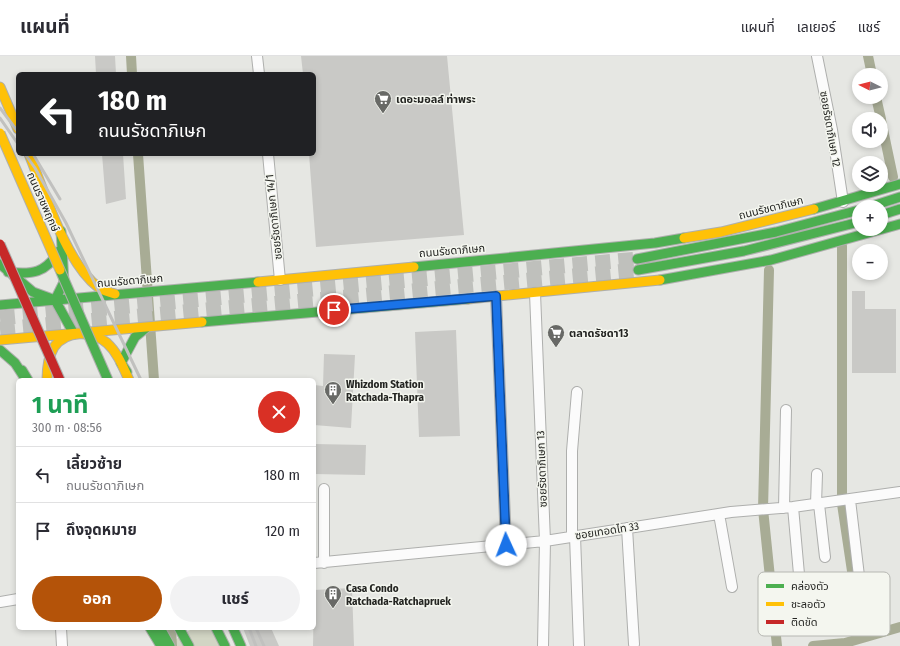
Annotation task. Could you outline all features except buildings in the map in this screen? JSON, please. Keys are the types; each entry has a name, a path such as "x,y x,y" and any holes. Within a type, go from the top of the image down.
{"main road":[{"path":"0,87 16,124"},
{"name":"ถนนราชพฤกษ์","path":"0,133 107,378"},
{"name":"ถนนราชพฤกษ์","path":"30,156 61,230 60,249 65,276 64,285 55,300"},
{"name":"ถนนรัชดาภิเษก","path":"0,305 280,280 655,243 752,225 843,202 900,184"},
{"path":"888,201 900,197"},
{"path":"888,213 900,209"},
{"path":"636,258 740,240 796,228 852,212"},
{"path":"638,270 744,251 852,224"},
{"path":"0,340 646,282 731,268 811,250 900,224"},
{"path":"61,230 85,274 97,286 115,294"},
{"path":"0,244 59,378"},
{"path":"8,272 23,275 46,268 53,263 60,249"},
{"path":"1,264 8,272 33,292 55,300 74,334"},
{"path":"128,378 122,363 135,337 146,328"},
{"path":"47,378 48,363 56,345 62,339 74,334 92,335 106,342 122,363 131,378"},
{"path":"0,350 22,370 26,378"},
{"path":"151,630 161,646"},
{"path":"161,630 170,646"},
{"path":"180,630 189,646"},
{"path":"217,630 225,646"},
{"path":"234,630 241,646"},
{"path":"241,630 248,646"}],"street":[{"path":"258,56 259,72"},
{"name":"ซอยรัชดาภิเษก 12","path":"817,56 832,130 843,202"},
{"name":"ซอยรัชดาภิเษก 14/1","path":"268,156 280,280"},
{"name":"ซอยรัชดาภิเษก 13","path":"535,293 545,541 542,646"},
{"path":"496,296 506,545"},
{"path":"577,392 572,451 579,646"},
{"path":"786,410 788,508 797,572"},
{"path":"817,474 818,504 825,557"},
{"path":"319,563 324,489"},
{"name":"ซอยเทอดไท 33","path":"319,563 545,541 720,514 788,508 900,492"},
{"path":"850,500 859,572"},
{"path":"720,514 732,587"},
{"path":"627,528 634,644"},
{"path":"0,602 16,599"},
{"path":"61,630 62,646"}],"green space":[{"path":"190,630 212,630 224,646 166,646"}],"waterway":[{"path":"131,56 132,72"},
{"path":"868,56 871,68"},
{"path":"878,104 879,112"},
{"path":"887,148 893,177"},
{"path":"138,156 154,378"},
{"path":"842,246 842,504 852,572"},
{"path":"769,270 763,509 769,572"},
{"path":"890,630 900,627"},
{"path":"171,630 172,646"},
{"path":"776,636 777,646"},
{"path":"813,646 845,643 869,636"}],"tunnel":[{"path":"0,318 637,259"},
{"path":"0,329 638,270"}],"railway":[{"path":"0,108 16,129"},
{"path":"0,118 16,141"},
{"path":"26,156 35,168 66,223 140,378"},
{"path":"34,156 60,199"},
{"path":"250,630 256,646"},
{"path":"257,630 264,646"}],"traffic: fast":[{"path":"814,209 900,184"},
{"path":"888,201 900,197"},
{"path":"888,213 900,209"},
{"path":"637,259 776,232 852,212"},
{"path":"638,270 744,251 852,224"},
{"path":"660,280 771,260 900,224"},
{"path":"55,300 64,282 61,231"},
{"path":"414,267 655,243 684,238"},
{"path":"8,272 24,273 38,271 49,264 59,251"},
{"path":"0,264 33,292 55,300 74,334"},
{"path":"60,270 107,378"},
{"path":"0,305 258,282"},
{"path":"202,322 468,299"},
{"path":"127,372 121,363 135,337 146,328"},
{"path":"0,350 15,363 25,378"},
{"path":"22,370 27,378"},
{"path":"151,630 161,646"},
{"path":"161,630 170,646"},
{"path":"180,630 189,646"},
{"path":"217,630 225,646"},
{"path":"234,630 241,646"}],"traffic: slow":[{"path":"0,87 16,124"},
{"path":"0,133 60,270"},
{"path":"30,156 57,225 76,261 86,276 98,287 115,294"},
{"path":"684,238 721,232 814,209"},
{"path":"258,282 414,267"},
{"path":"468,299 660,280"},
{"path":"0,340 202,322"},
{"path":"47,378 48,363 54,347 65,337 79,334 94,336 107,343 117,356 128,378"}],"traffic: jam":[{"path":"0,244 59,378"}],"place":[{"name":"เดอะมอลล์ ท่าพระ","path":"383,114"},
{"name":"ตลาดรัชดา13","path":"556,348"},
{"name":"Whizdom Station Ratchada-Thapra","path":"333,405"},
{"name":"Casa Condo Ratchada-Ratchapruek","path":"333,609"}],"route":[{"path":"334,310 496,296 506,545"}]}
